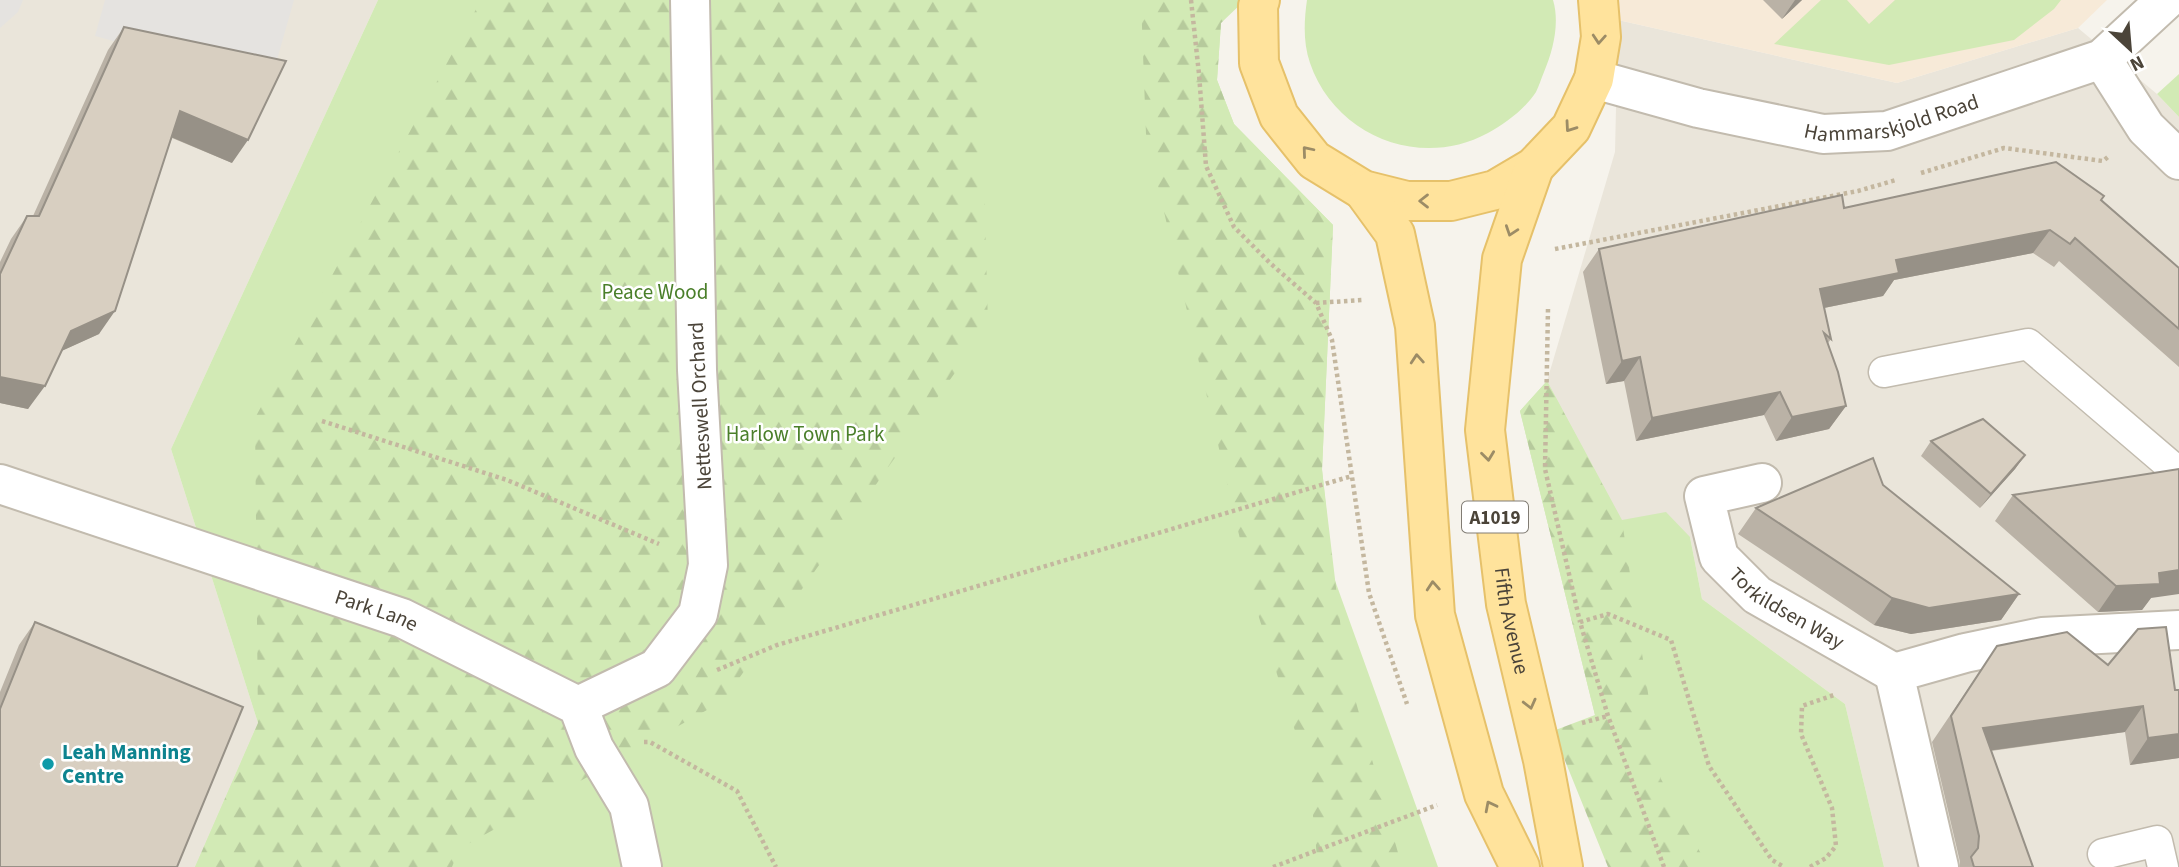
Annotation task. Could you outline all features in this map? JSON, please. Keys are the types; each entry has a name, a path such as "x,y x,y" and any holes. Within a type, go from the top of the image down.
{"main road":[{"path":"1260,0 1259,63 1279,116 1314,160 1363,190 1407,201 1451,201 1494,190 1534,167 1571,128 1594,79 1601,37 1598,0"},
{"name":"Fifth Avenue","path":"1534,167 1502,259 1485,430 1506,604 1543,760 1563,867"},
{"path":"1363,190 1395,234 1415,326 1435,615 1484,794 1520,867"}],"street":[{"name":"Netteswell Orchard","path":"578,706 657,668 698,614 708,565 697,370 690,0"},
{"name":"Hammarskjold Road","path":"1594,79 1698,108 1823,134 1887,131 2102,59 2163,1"},
{"path":"2102,59 2146,128 2179,160"},
{"name":"Torkildsen Way","path":"1762,483 1704,496 1719,557 1757,595 1894,673"},
{"name":"Park Lane","path":"0,484 402,618 578,706"},
{"path":"1939,867 1894,673 1965,653 2042,637 2179,630"},
{"path":"578,706 594,748 629,806 642,867"}],"lane":[{"path":"1884,372 2028,344 2179,473"},
{"path":"2103,854 2157,841 2163,867"}],"path":[{"path":"1191,0 1206,166 1234,227 1316,303 1332,340 1369,593 1410,711"},
{"path":"1911,176 2004,148 2103,161 2146,128"},
{"path":"1549,251 1858,191 1898,180"},
{"path":"1548,305 1545,469 1580,622 1608,716 1664,867"},
{"path":"322,421 507,480 708,565"},
{"path":"709,674 777,645 1352,476"},
{"path":"1580,622 1608,614 1671,640 1709,766 1772,860 1784,867"},
{"path":"1810,867 1826,858 1836,846 1832,808 1801,734 1802,706 1894,673"},
{"path":"594,748 650,742 737,791 776,867"},
{"path":"1273,867 1441,804"}],"shaded area":[{"path":"0,0 378,0 171,449 258,723 195,867 0,867"},
{"path":"0,0 23,0 18,12 0,28"},
{"path":"105,0 294,0 270,84 95,36"},
{"path":"1602,0 2107,0 2078,28 1897,83 1618,20"},
{"path":"1618,20 1897,83 2078,28 2157,94 2179,117 2179,867 1884,867 1845,704 1702,599 1690,537 1622,521 1547,381 1615,152"}],"green space":[{"name":"Harlow Town Park","path":"378,0 1239,0 1221,23 1217,80 1234,124 1333,225 1322,469 1333,575 1438,867 195,867 258,723 171,449"},
{"name":"Peace Wood","path":"481,0 979,0 988,326 723,701 459,849 452,867 195,867 258,723 255,418"},
{"path":"1141,0 1245,0 1221,23 1217,80 1234,124 1333,225 1322,470 1345,663 1402,867 1318,867 1309,775 1256,608 1146,134"},
{"path":"1307,0 1553,0 1556,18 1554,37 1536,92 1508,121 1462,144 1435,148 1408,146 1383,139 1359,127 1339,110 1322,88 1306,48"},
{"path":"1821,0 1847,0 1869,24 1895,0 2061,0 2054,9 2014,40 1889,65 1774,44"},
{"path":"2179,74 2179,117 2157,94"},
{"path":"1547,381 1622,520 1666,512 1690,537 1702,599 1845,704 1884,867 1608,867 1595,715 1520,411"},
{"path":"1547,381 1622,521 1661,779 1708,867 1608,867 1553,731 1595,715 1520,411"}],"building":[{"path":"124,27 286,61 248,140 180,111 115,311 71,331 45,386 0,377 0,274 27,216 39,216"},
{"path":"2056,162 2104,196 2101,200 2179,268 2179,329 2075,238 2070,244 2050,230 1896,260 1899,273 1820,289 1831,339 1824,333 1838,372 1846,406 1792,417 1780,392 1652,418 1640,357 1622,361 1599,249 1842,195 1844,208"},
{"path":"1983,419 2025,455 1991,494 1931,441"},
{"path":"1873,458 1883,485 2019,594 1929,608 1892,598 1756,508"},
{"path":"2179,469 2179,570 2159,573 2160,584 2116,586 2013,495"},
{"name":"Leah Manning Centre","path":"35,622 243,707 177,867 0,867 0,709"},
{"path":"2166,627 2175,690 2179,690 2179,734 2148,738 2143,706 1983,728 2033,867 1974,867 1971,857 1978,848 1979,836 1951,716 1997,646 2067,632 2108,665 2138,629"}],"place":[{"name":"Leah Manning Centre","path":"48,764"}]}
